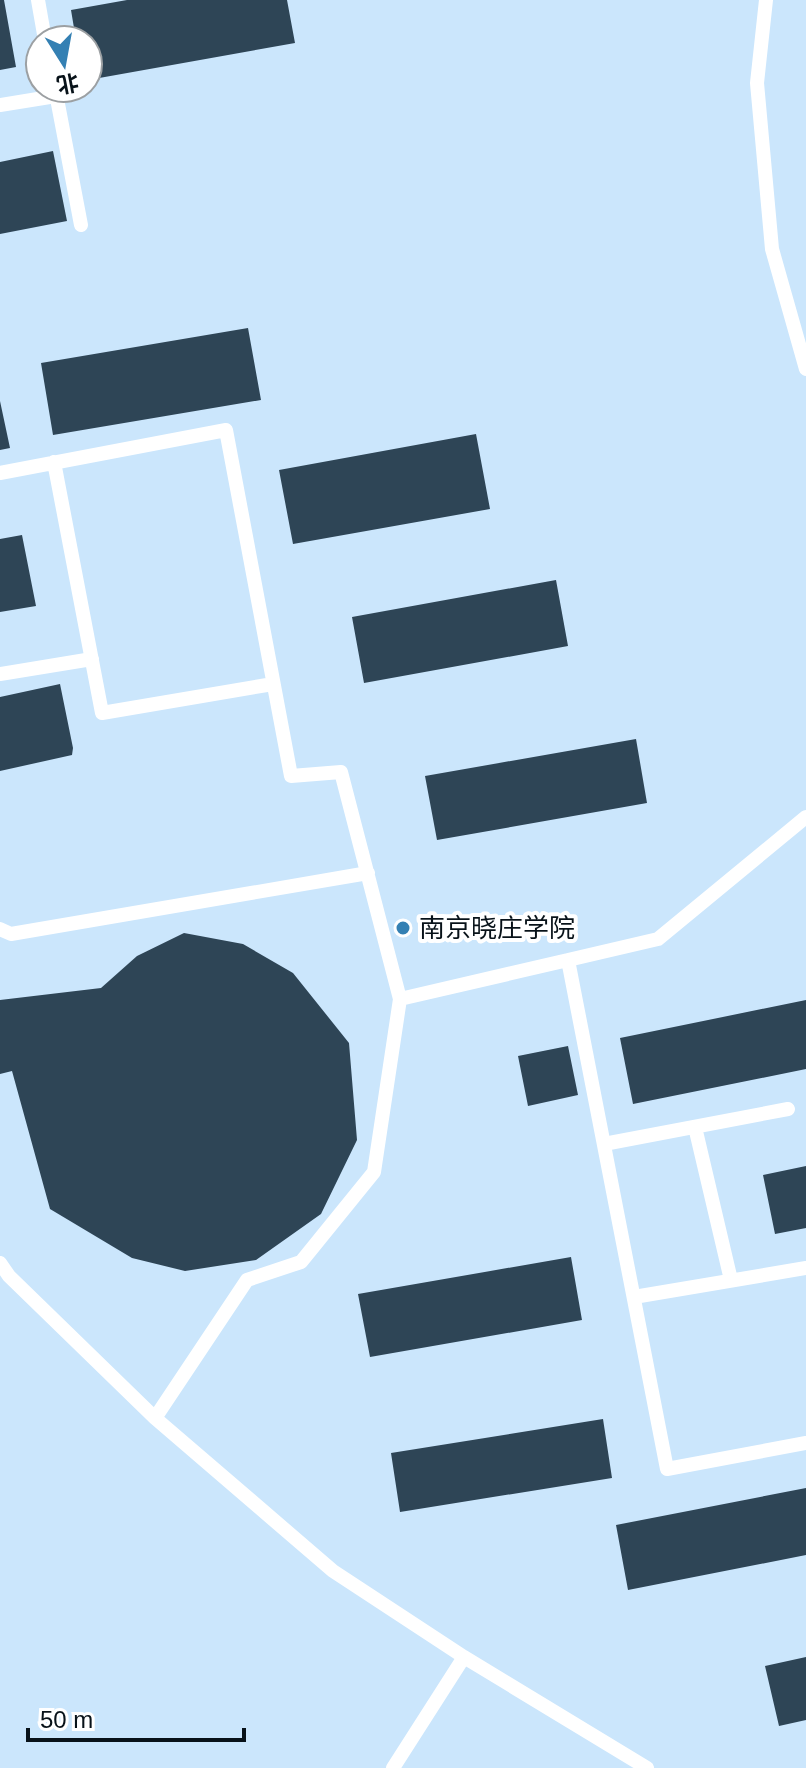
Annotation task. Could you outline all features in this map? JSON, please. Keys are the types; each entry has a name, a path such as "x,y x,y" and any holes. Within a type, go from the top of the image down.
{"lane":[{"path":"38,0 42,24"},
{"path":"766,0 757,83 772,249 806,369"},
{"path":"0,105 24,99"},
{"path":"58,104 81,225"},
{"path":"0,473 226,430 291,776 341,772 400,999 374,1172 301,1262 247,1280 155,1418"},
{"path":"54,462 102,713 273,684"},
{"path":"0,674 92,659"},
{"path":"400,999 658,939 806,817"},
{"path":"0,929 11,934 368,873"},
{"path":"568,960 667,1469 806,1443"},
{"path":"604,1144 788,1109"},
{"path":"695,1127 731,1280"},
{"path":"634,1297 806,1268"},
{"path":"3,1273 155,1418 333,1571 464,1657 647,1768"},
{"path":"393,1768 464,1657"}],"shaded area":[{"name":"南京晓庄学院","path":"0,0 806,0 806,1768 0,1768"}],"building":[{"path":"0,0 4,0 16,67 0,70"},
{"path":"127,0 287,0 295,43 104,77 104,24 73,24 71,10"},
{"path":"53,151 67,221 0,234 0,162"},
{"path":"248,328 261,400 53,435 41,363"},
{"path":"0,401 10,448 0,450"},
{"path":"476,434 490,509 293,544 279,470"},
{"path":"22,535 36,606 0,612 0,539"},
{"path":"556,580 568,646 364,683 352,617"},
{"path":"60,684 72,755 0,771 0,697"},
{"path":"636,739 647,803 437,840 425,776"},
{"path":"184,933 243,944 293,973 349,1043 357,1140 321,1214 256,1260 185,1271 132,1258 50,1209 12,1071 0,1074 0,1000 101,988 137,956"},
{"path":"806,1000 806,1069 633,1104 620,1038"},
{"path":"568,1046 578,1095 528,1106 518,1056"},
{"path":"806,1166 806,1228 775,1234 763,1175"},
{"path":"571,1257 582,1320 370,1357 358,1294"},
{"path":"603,1419 612,1478 400,1512 391,1453"},
{"path":"806,1488 806,1555 628,1590 616,1525"},
{"path":"806,1657 806,1720 779,1726 765,1666"}],"place":[{"name":"南京晓庄学院","path":"403,928"}]}
